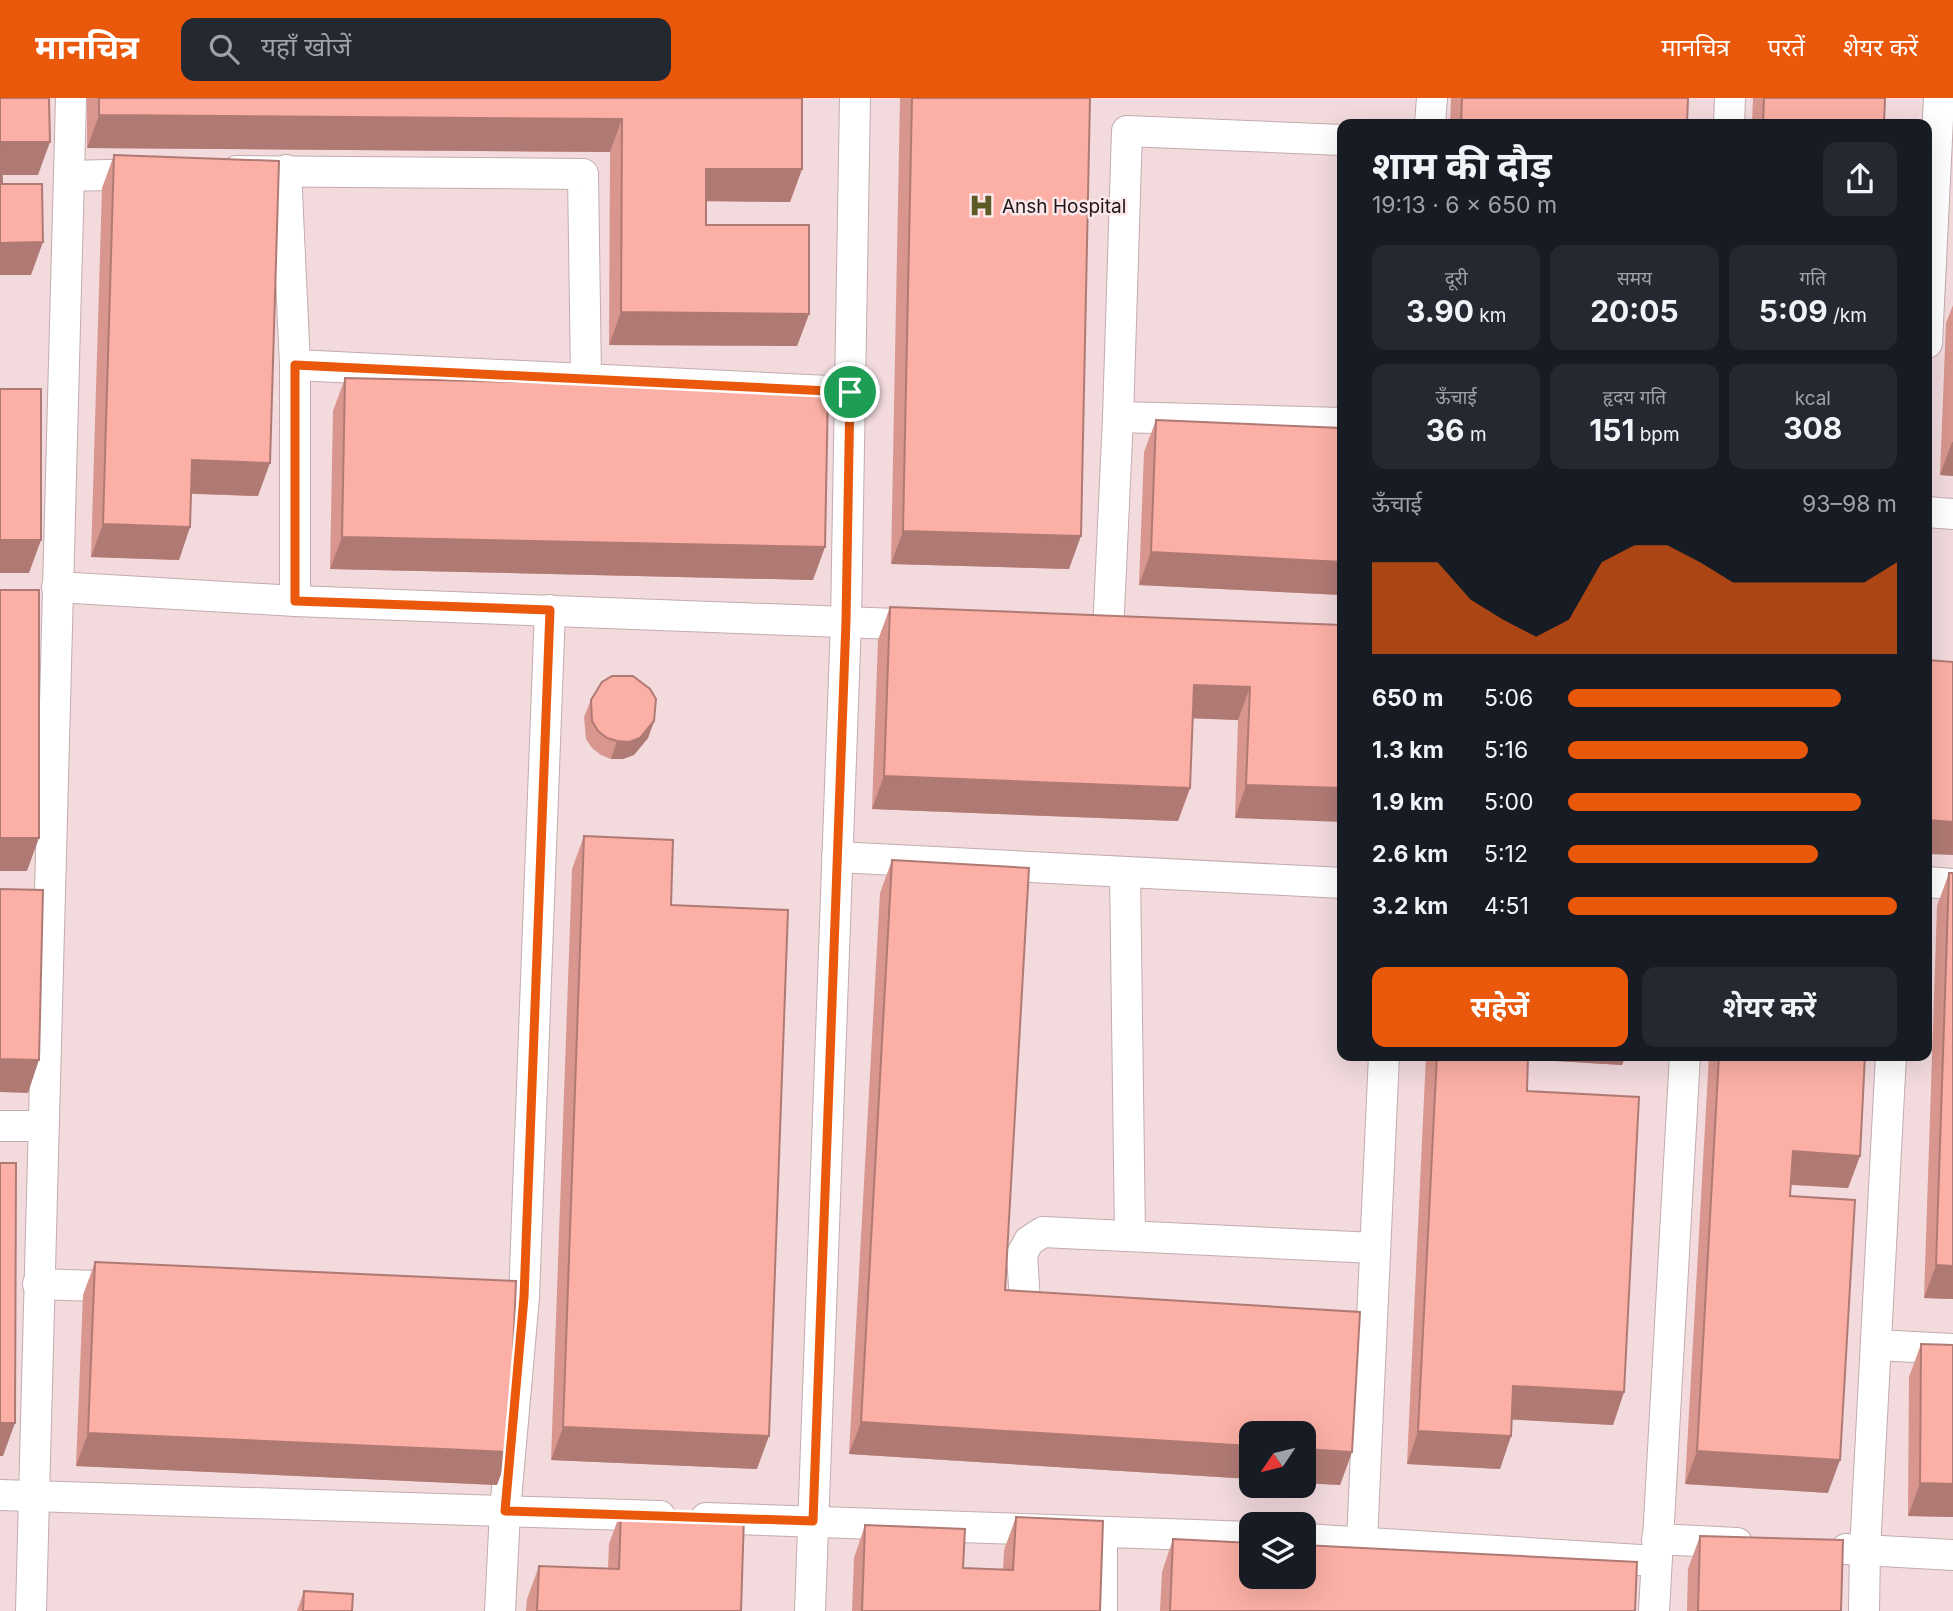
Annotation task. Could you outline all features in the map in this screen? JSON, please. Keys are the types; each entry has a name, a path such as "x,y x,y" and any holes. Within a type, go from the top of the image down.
{"street":[{"path":"31,1611 43,1126 37,905 57,587 50,391 69,176 71,98"},
{"path":"810,1611 846,621 855,98"},
{"path":"1430,119 1432,98"},
{"path":"1729,119 1730,98"},
{"path":"1936,309 1939,98"},
{"path":"1108,633 1127,131 1337,140"},
{"path":"69,176 286,170 583,174 586,377"},
{"path":"286,170 295,365 295,601"},
{"path":"295,365 586,377 850,392"},
{"path":"1118,417 1337,423"},
{"path":"1932,512 1953,514"},
{"path":"57,587 295,601 956,626"},
{"path":"500,1611 510,1297 550,610"},
{"path":"837,857 1337,883"},
{"path":"1125,872 1130,1235"},
{"path":"1932,882 1953,884"},
{"path":"1362,1542 1384,1061"},
{"path":"1654,1611 1685,1061"},
{"path":"1864,1611 1891,1061"},
{"path":"0,1126 43,1126"},
{"path":"1026,1318 1022,1254 1029,1241 1043,1232 1375,1248"},
{"path":"38,1284 149,1287"},
{"path":"1876,1345 1953,1349"},
{"path":"0,1495 1239,1538"},
{"path":"1102,1532 1102,1611"},
{"path":"1316,1540 1656,1550 1768,1545"},
{"path":"1823,1548 1953,1555"}],"building":[{"path":"0,98 49,98 50,142 1,142 2,184 42,184 43,242 0,243"},
{"path":"99,98 802,98 802,169 706,169 706,225 809,225 809,314 621,312 622,119 99,115"},
{"path":"912,98 1090,98 1081,536 903,531"},
{"path":"1462,98 1688,98 1687,119 1461,119"},
{"path":"1764,98 1885,98 1884,119 1763,119"},
{"path":"114,155 279,161 270,463 192,460 190,527 103,524"},
{"path":"345,378 828,389 825,547 342,537"},
{"path":"0,389 41,389 41,540 0,540"},
{"path":"1156,420 1337,428 1337,562 1151,552"},
{"path":"0,590 39,590 39,838 0,838"},
{"path":"890,607 1337,625 1337,788 1246,785 1250,687 1194,685 1190,788 884,776"},
{"path":"1932,660 1953,662 1953,822 1932,820"},
{"path":"612,676 633,676 650,689 656,699 654,721 640,738 629,742 607,738 598,731 592,721 591,700 602,682"},
{"path":"584,836 673,840 671,905 788,910 769,1436 563,1427"},
{"path":"892,860 1029,868 1005,1290 1360,1312 1352,1452 1316,1450 1316,1421 1239,1421 1239,1445 861,1422"},
{"path":"1949,873 1953,873 1953,1266 1936,1265"},
{"path":"0,889 43,890 39,1060 0,1059"},
{"path":"1437,1061 1528,1061 1527,1091 1639,1097 1624,1392 1513,1386 1511,1436 1418,1431"},
{"path":"1719,1061 1865,1061 1860,1156 1793,1151 1790,1196 1855,1200 1840,1460 1697,1451"},
{"path":"0,1163 16,1163 15,1423 0,1423"},
{"path":"95,1262 516,1281 509,1452 88,1433"},
{"path":"1921,1344 1953,1345 1953,1484 1920,1483"},
{"path":"621,1511 744,1516 741,1611 537,1611 539,1566 619,1569"},
{"path":"1016,1517 1103,1521 1100,1611 862,1611 865,1525 965,1529 963,1568 1013,1570"},
{"path":"1700,1536 1843,1540 1841,1611 1698,1611"},
{"path":"1173,1539 1239,1542 1239,1589 1316,1589 1316,1546 1637,1562 1635,1611 1170,1611"},
{"path":"304,1591 353,1594 352,1611 303,1611"}],"place":[{"name":"Ansh Hospital","path":"982,206"}],"route":[{"path":"295,365 586,377 850,392 846,621 813,1521 505,1511 524,1297 550,610 295,601 295,365"}]}
